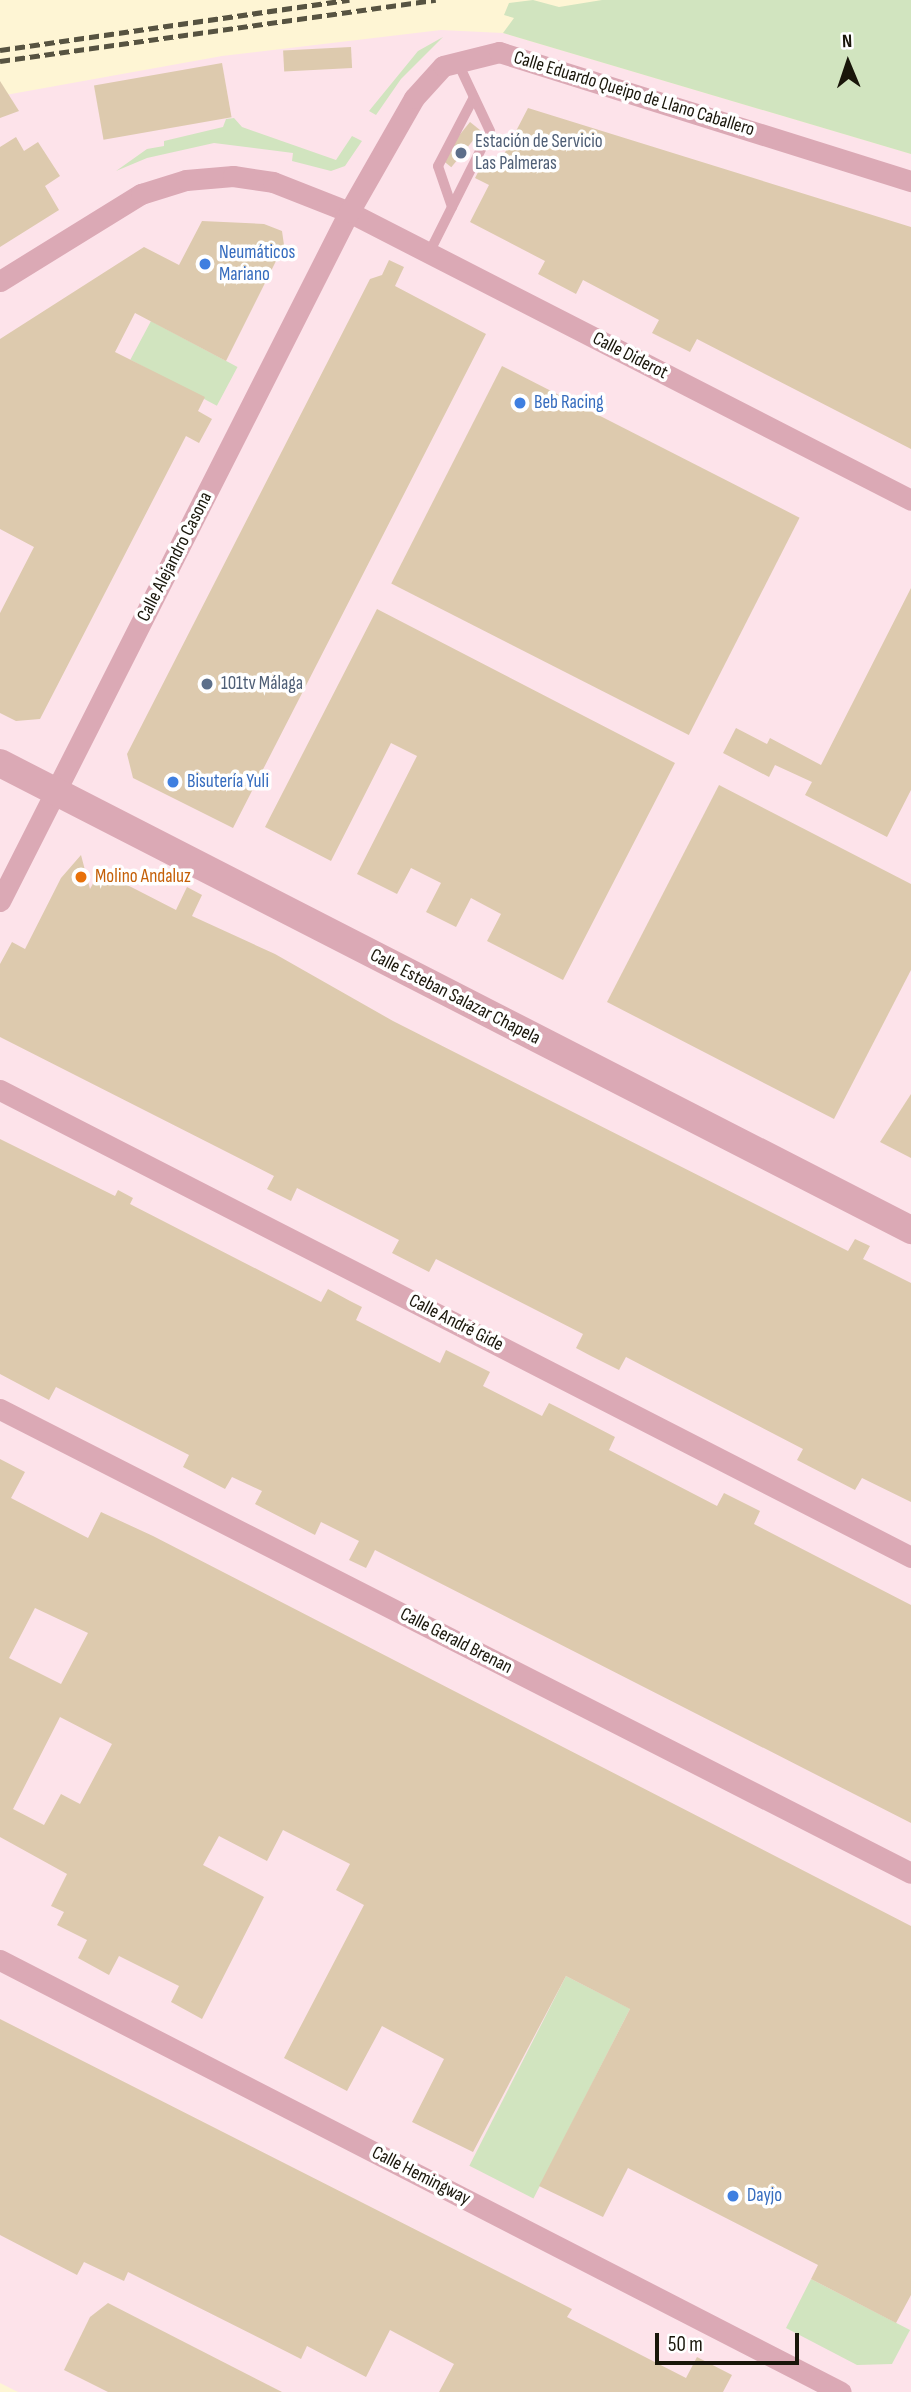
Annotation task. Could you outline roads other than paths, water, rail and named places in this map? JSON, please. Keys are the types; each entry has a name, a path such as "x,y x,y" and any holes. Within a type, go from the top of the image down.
{"street":[{"name":"Calle Eduardo Queipo de Llano Caballero","path":"349,212 414,98 443,66 499,52 911,181"},
{"name":"Calle Diderot","path":"0,281 141,194 186,180 233,176 273,182 349,212 911,500"},
{"name":"Calle Alejandro Casona","path":"0,901 349,212"},
{"name":"Calle Esteban Salazar Chapela","path":"0,763 911,1230"},
{"name":"Calle André Gide","path":"0,1090 911,1556"},
{"name":"Calle Gerald Brenan","path":"0,1409 911,1873"},
{"name":"Calle Hemingway","path":"0,1960 842,2392"}],"lane":[{"path":"429,253 491,131 473,99 457,61"},
{"path":"452,207 438,166 473,99"}],"railway":[{"path":"0,50 349,0"},
{"path":"0,61 436,0"}],"place":[{"name":"Estación de Servicio Las Palmeras","path":"461,153"},
{"name":"Neumáticos Mariano","path":"205,264"},
{"name":"Beb Racing","path":"520,403"},
{"name":"101tv Málaga","path":"207,684"},
{"name":"Bisutería Yuli","path":"173,782"},
{"name":"Molino Andaluz","path":"81,877"},
{"name":"Dayjo","path":"733,2196"}]}
